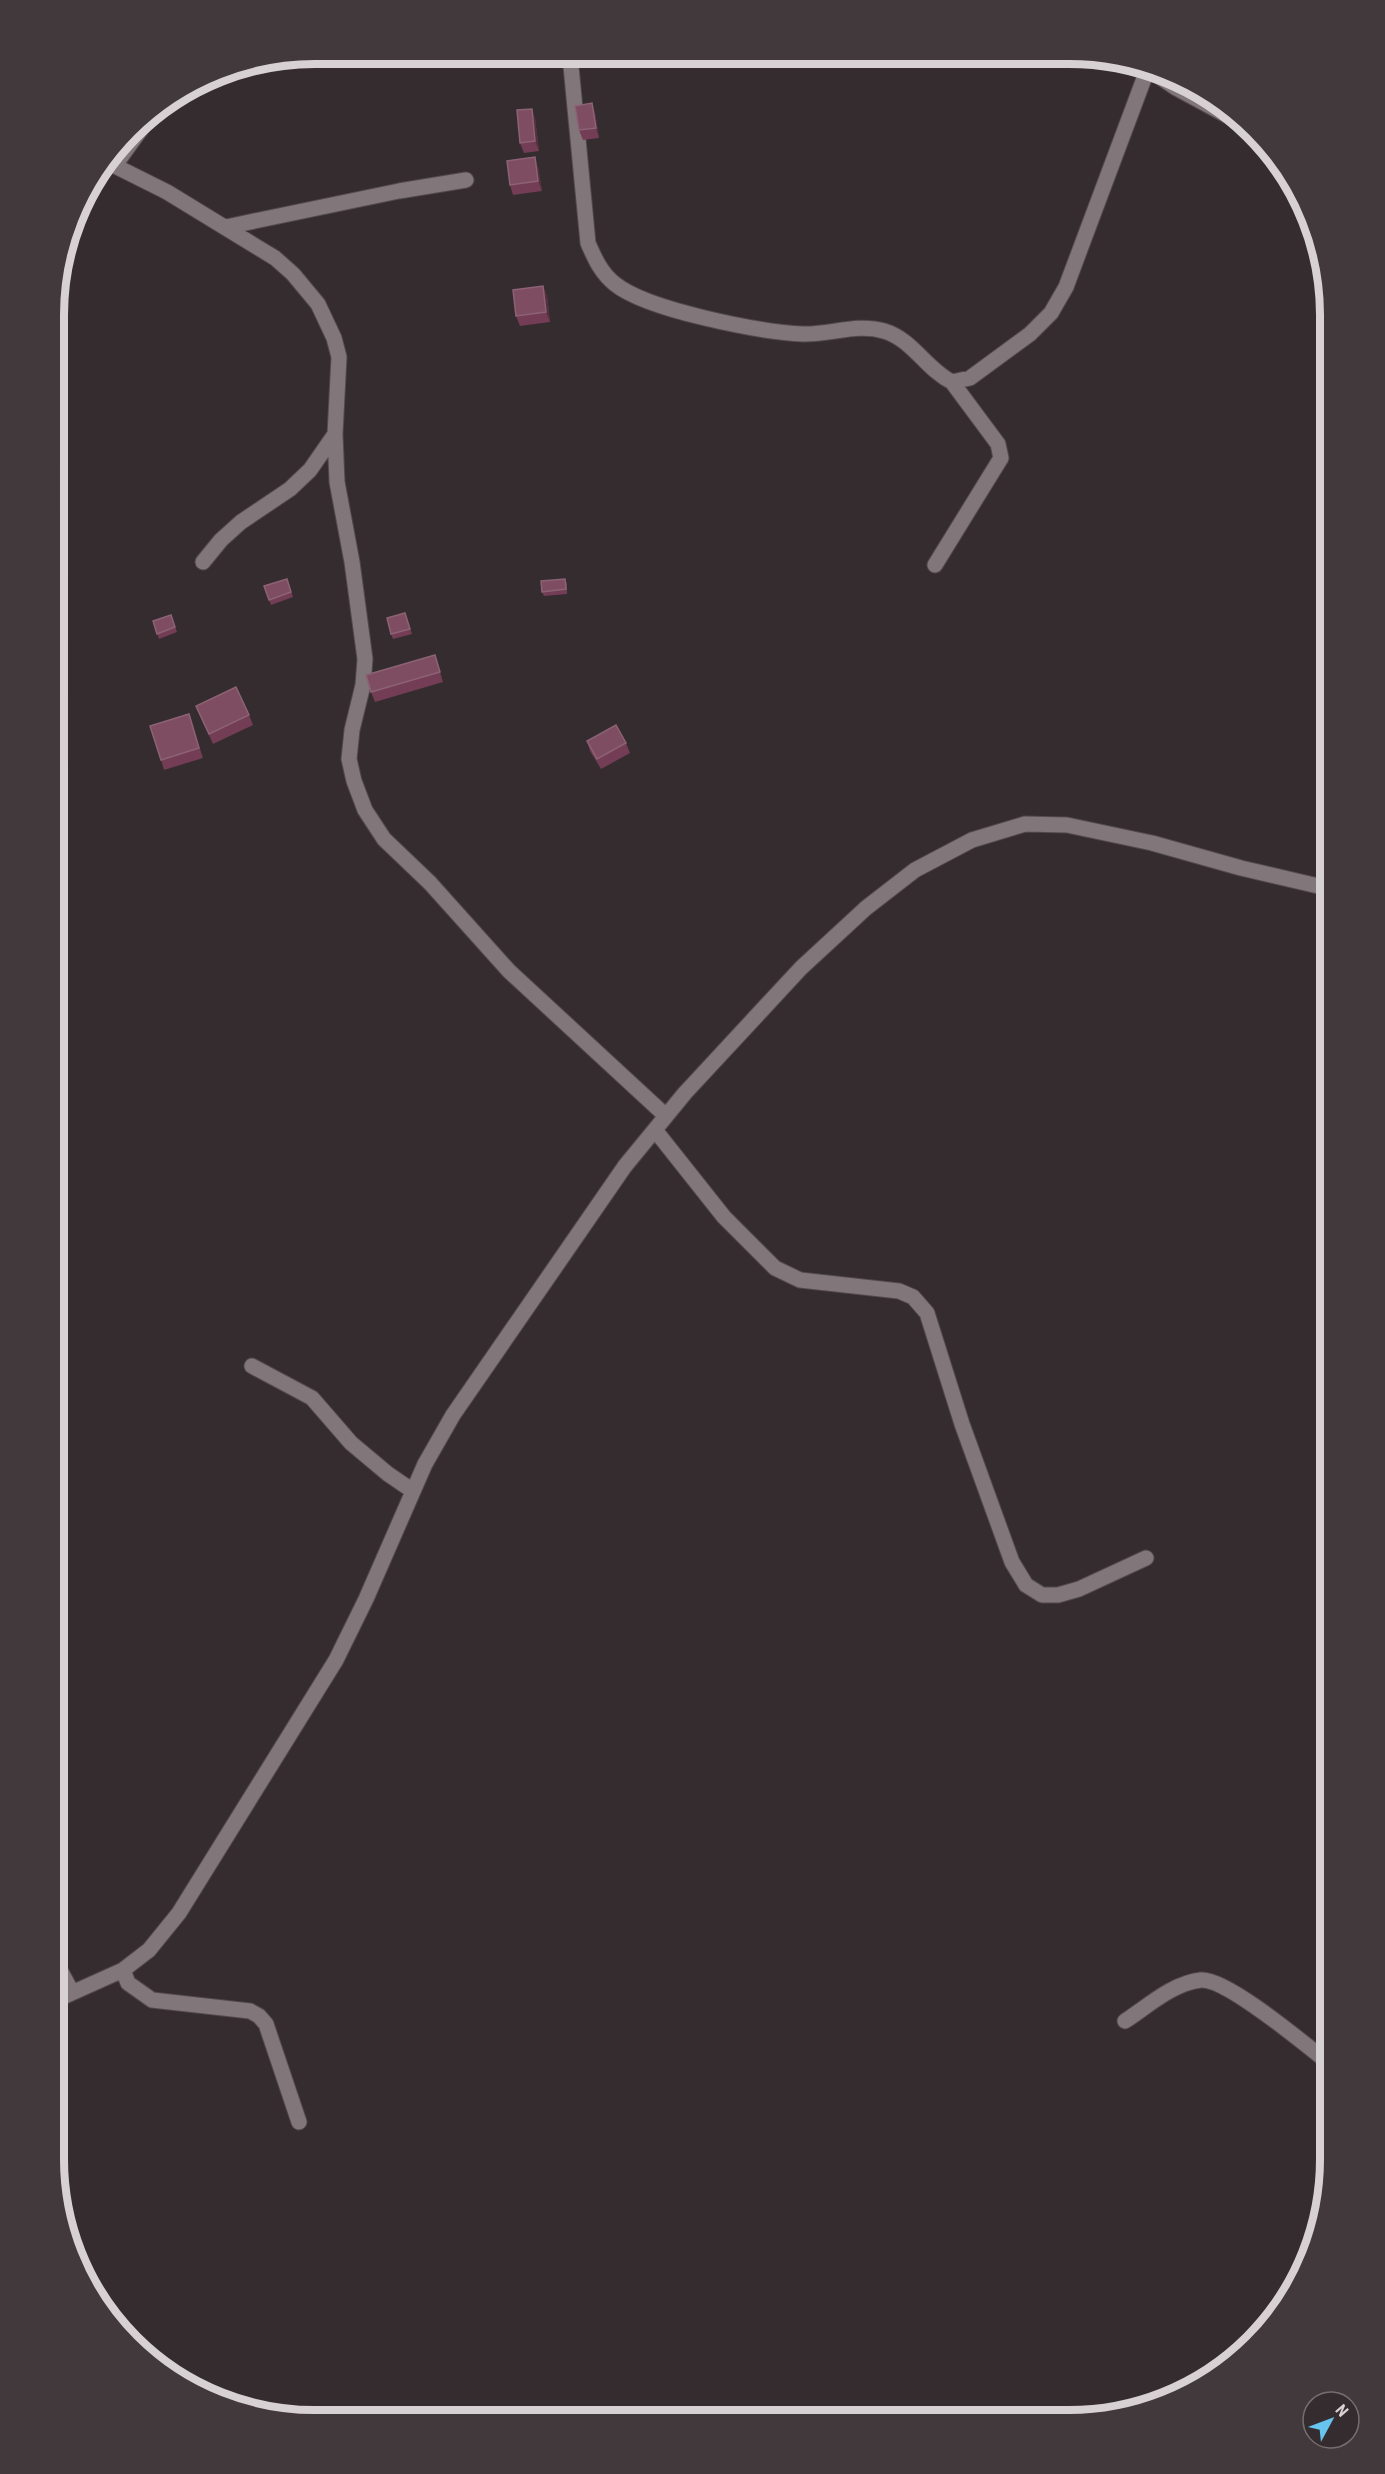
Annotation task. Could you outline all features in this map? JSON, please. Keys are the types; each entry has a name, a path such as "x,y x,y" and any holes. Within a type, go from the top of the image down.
{"street":[{"path":"571,64 588,243 600,269 615,284 637,298 723,322 768,331 805,334 862,327 885,331 911,347 938,375 952,382 998,444 1001,458 935,565"},
{"path":"952,382 970,378 1030,334 1051,313 1066,287 1145,76"},
{"path":"1179,90 1198,100"},
{"path":"114,165 167,192 275,258 293,274 318,304 334,338 339,357 335,434 337,482 352,562 365,659 363,685 352,729 350,759 354,781 365,810 384,839 430,883 509,971 666,1116"},
{"path":"226,227 399,190 466,180"},
{"path":"204,562 221,540 241,522 290,489 310,470 335,434"},
{"path":"64,1996 123,1970 149,1950 179,1913 336,1660 366,1599 425,1464 453,1415 625,1166 666,1116 801,968 866,908 915,870 972,840 1025,824 1067,825 1152,843 1241,868 1320,886"},
{"path":"655,1130 724,1217 775,1268 800,1280 899,1291 913,1296 927,1313 966,1435 1012,1562 1026,1585 1042,1595 1058,1595 1080,1589 1146,1558"},
{"path":"252,1366 312,1398 351,1443 413,1491"},
{"path":"123,1970 128,1983 152,2000 249,2011 259,2016 266,2024 299,2122"},
{"path":"64,1977 72,1992"},
{"path":"1125,2021 1169,1992 1185,1984 1204,1980 1229,1988 1320,2056"}],"building":[{"path":"592,103 596,128 579,130 575,106"},
{"path":"532,109 535,141 520,143 517,110"},
{"path":"535,157 538,181 510,185 507,161"},
{"path":"543,286 546,312 516,316 513,290"},
{"path":"287,579 291,592 269,600 264,586"},
{"path":"565,579 566,589 542,592 541,581"},
{"path":"405,613 410,629 391,634 387,618"},
{"path":"171,615 175,627 157,634 153,621"},
{"path":"435,655 440,672 371,692 366,675"},
{"path":"236,687 249,715 209,734 196,706"},
{"path":"189,714 199,748 161,760 150,726"},
{"path":"616,725 626,743 597,759 587,741"}]}
